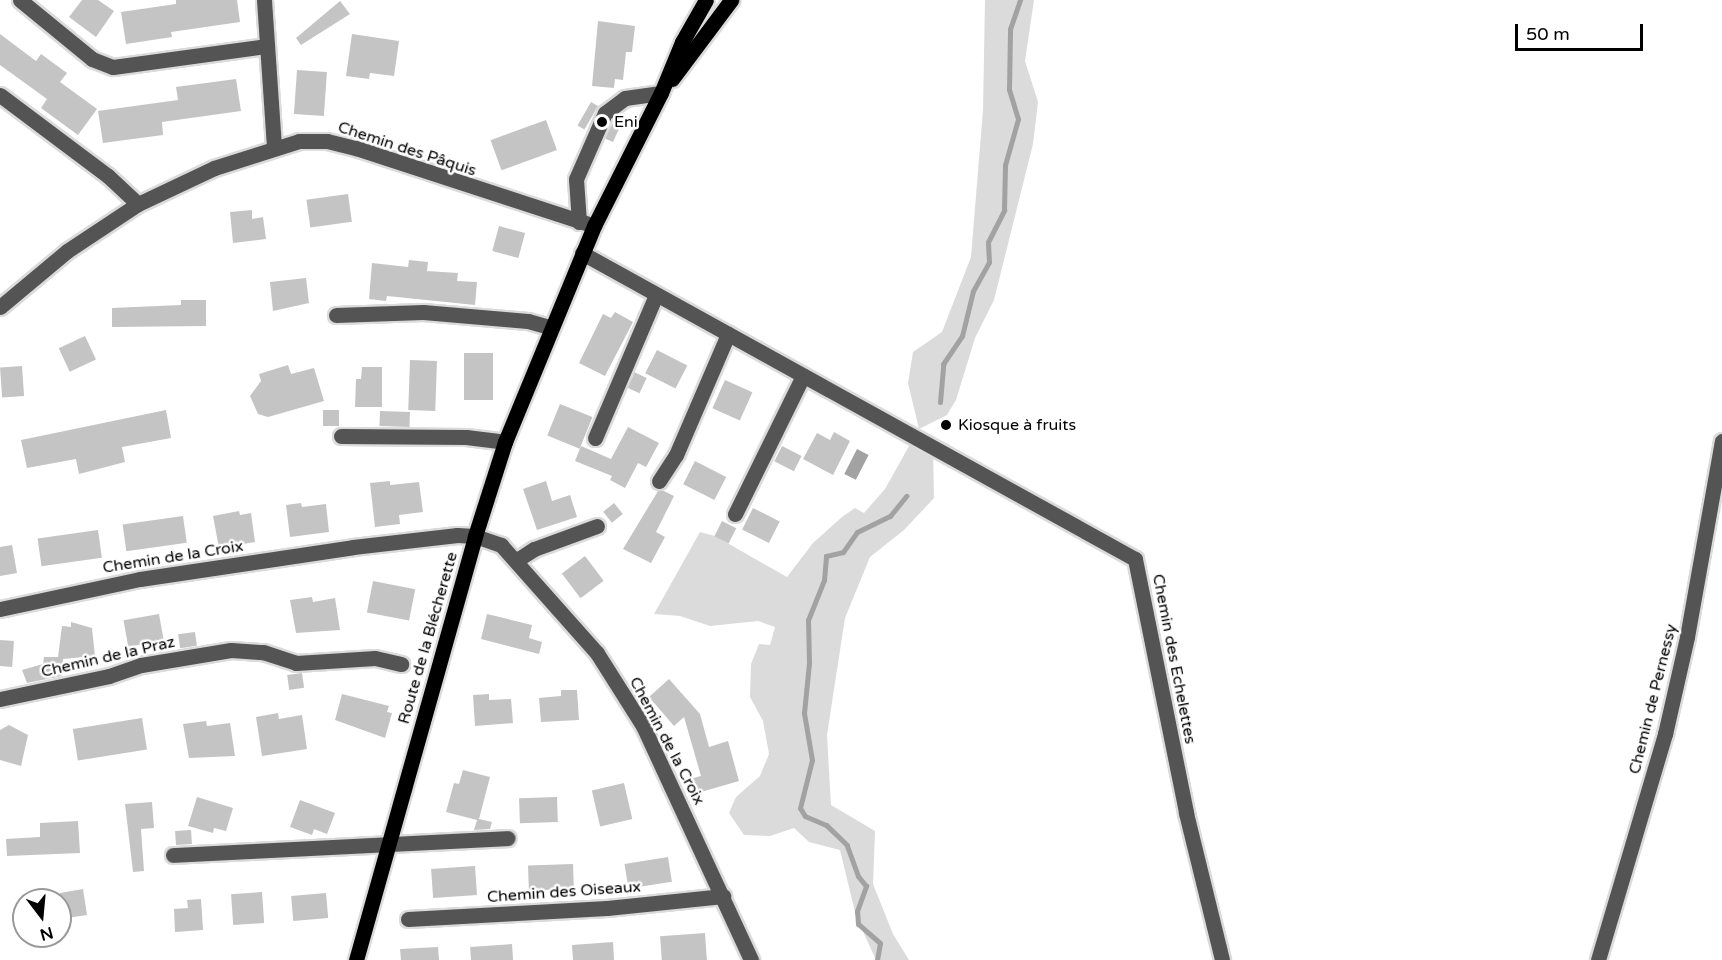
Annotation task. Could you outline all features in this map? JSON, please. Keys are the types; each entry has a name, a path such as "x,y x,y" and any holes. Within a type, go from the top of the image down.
{"main road":[{"name":"Route de la Blécherette","path":"661,93 682,42 706,0"},
{"name":"Route de la Blécherette","path":"356,960 475,536 505,442 549,327 582,253 586,224 661,93 731,0"}],"street":[{"path":"20,0 92,59 113,67 266,46"},
{"path":"264,0 273,147"},
{"path":"586,224 576,179 605,113 625,98 661,93"},
{"path":"0,95 108,176 138,204"},
{"name":"Chemin des Pâquis","path":"0,308 67,251 138,204 214,168 273,147 315,141 356,148 586,224"},
{"name":"Chemin des Echelettes","path":"582,253 1135,559 1186,813 1222,960"},
{"path":"595,438 630,364 656,295"},
{"path":"336,315 423,312 528,321 549,327"},
{"path":"659,481 676,455 728,334"},
{"path":"735,514 803,376"},
{"path":"341,436 466,437 505,442"},
{"name":"Chemin de Pernessy","path":"1598,960 1665,734 1687,637 1722,441"},
{"path":"517,560 534,549 597,526"},
{"name":"Chemin de la Croix","path":"0,609 140,579 353,547 475,536 501,544 579,630 618,685 659,756 751,960"},
{"name":"Chemin de la Praz","path":"0,699 109,676 141,665 231,651 263,652 296,663 375,658 400,664"},
{"path":"173,855 508,838"},
{"name":"Chemin des Oiseaux","path":"408,919 607,908 723,896"}],"shaded area":[{"path":"985,0 1034,0 1025,61 1038,102 1033,144 994,300 975,338 956,400 947,415 919,429 908,383 913,352 942,332 971,257 983,110"},
{"path":"913,439 933,449 934,498 904,530 870,557 845,618 827,735 831,805 875,831 873,884 893,934 909,960 876,960 856,916 840,850 809,842 794,828 770,836 744,835 729,813 736,797 760,776 769,754 763,721 750,697 751,664 759,644 770,645 775,627 758,621 710,626 680,616 654,614 700,532 715,536 787,577 813,543 842,517 855,508 864,513 885,489"},
{"path":"857,449 869,455 856,480 844,474"}],"building":[{"path":"82,0 98,0 114,11 96,37 69,17"},
{"path":"176,0 237,0 240,22 171,32 172,37 126,44 121,12 176,4"},
{"path":"340,1 350,14 301,45 296,38"},
{"path":"598,21 635,26 632,52 626,52 623,80 615,79 614,88 592,86"},
{"path":"0,34 36,61 41,54 67,73 60,82 97,109 78,135 41,108 47,99 0,65"},
{"path":"352,34 399,41 394,76 370,73 369,79 346,76"},
{"path":"297,70 327,72 324,116 294,114"},
{"path":"236,79 241,111 162,122 163,135 103,143 98,111 178,100 176,87"},
{"path":"591,102 598,106 584,129 578,125"},
{"path":"618,115 624,118 613,142 604,138"},
{"path":"546,120 557,150 502,170 491,140"},
{"path":"348,194 352,222 310,228 306,200"},
{"path":"252,210 252,219 263,217 266,239 233,243 230,212"},
{"path":"499,226 525,233 518,258 492,251"},
{"path":"409,260 428,262 427,271 458,273 457,281 477,282 475,305 387,296 386,301 369,299 372,263 408,267"},
{"path":"306,278 309,303 273,311 270,282"},
{"path":"181,300 206,300 206,326 112,327 112,308 181,305"},
{"path":"615,312 633,322 605,376 579,363 603,314 611,318"},
{"path":"85,336 96,360 70,372 59,348"},
{"path":"657,350 687,365 675,389 645,373"},
{"path":"464,353 493,353 493,400 464,400"},
{"path":"410,360 437,361 435,411 408,410"},
{"path":"288,365 291,374 314,368 324,401 268,417 258,414 250,396 261,381 259,374"},
{"path":"22,366 24,396 2,397 0,368"},
{"path":"362,367 382,367 382,407 355,407 356,379 361,379"},
{"path":"634,372 647,378 640,393 627,387"},
{"path":"725,380 752,392 740,421 712,408"},
{"path":"560,404 592,417 580,449 547,436"},
{"path":"166,410 171,438 122,447 125,462 79,474 76,459 27,468 21,440"},
{"path":"323,410 339,410 339,426 323,426"},
{"path":"380,411 410,412 409,427 379,426"},
{"path":"628,427 659,443 646,467 638,463 625,488 610,480 612,476 575,461 581,446 611,459"},
{"path":"834,432 850,441 833,475 803,459 817,433 830,440"},
{"path":"782,446 802,456 794,471 774,461"},
{"path":"695,461 726,477 714,500 683,484"},
{"path":"390,481 390,485 419,482 423,512 399,515 400,524 375,527 370,483"},
{"path":"546,481 552,501 570,495 577,517 537,530 523,489"},
{"path":"662,490 674,496 656,532 665,537 651,563 623,549 658,491"},
{"path":"301,503 302,507 326,504 329,532 290,537 286,505"},
{"path":"614,503 623,514 612,523 603,512"},
{"path":"753,508 780,522 769,543 742,529"},
{"path":"239,511 240,515 251,513 255,542 219,548 213,516"},
{"path":"183,516 187,543 126,551 123,524"},
{"path":"722,521 736,528 729,543 714,536"},
{"path":"98,530 102,558 41,566 38,538"},
{"path":"12,545 17,573 0,576 0,547"},
{"path":"585,556 604,581 580,598 562,573"},
{"path":"373,581 415,589 409,621 367,612"},
{"path":"312,597 313,602 335,598 340,630 296,633 290,600"},
{"path":"159,614 164,641 128,647 124,620"},
{"path":"487,614 532,625 529,638 542,642 539,654 481,639"},
{"path":"71,622 92,628 95,656 63,659 62,676 27,683 22,670 43,664 44,657 58,657 62,626 71,627"},
{"path":"195,632 197,646 180,648 178,634"},
{"path":"0,640 14,641 12,667 0,666"},
{"path":"302,673 304,688 289,690 287,675"},
{"path":"669,679 700,714 709,747 728,741 739,781 694,794 686,780 701,776 684,717 674,726 649,697"},
{"path":"561,690 577,690 579,720 541,722 539,698 561,696"},
{"path":"342,694 389,706 387,712 392,713 385,738 335,720"},
{"path":"489,694 489,700 511,699 513,723 475,726 473,695"},
{"path":"278,713 279,719 302,715 307,749 262,756 256,717"},
{"path":"142,718 147,750 78,761 73,729"},
{"path":"206,721 207,726 230,723 235,756 189,758 183,724"},
{"path":"9,725 28,735 21,766 0,760 0,730"},
{"path":"463,770 490,777 479,819 492,822 490,829 474,830 477,820 446,812 454,783 459,784"},
{"path":"624,783 632,819 600,826 592,790"},
{"path":"197,797 233,808 226,831 214,828 213,833 188,826"},
{"path":"557,797 558,822 520,823 519,798"},
{"path":"300,800 335,813 327,834 314,829 312,835 290,827"},
{"path":"152,802 154,828 141,829 144,871 133,872 125,804"},
{"path":"78,821 80,853 7,856 6,839 40,837 40,823"},
{"path":"191,830 192,844 176,845 175,831"},
{"path":"668,857 672,882 628,889 625,864"},
{"path":"573,864 574,889 529,891 528,866"},
{"path":"475,866 477,895 433,898 431,869"},
{"path":"83,889 87,915 72,917 72,891"},
{"path":"262,892 264,923 233,925 231,894"},
{"path":"326,893 328,918 293,921 291,896"},
{"path":"201,899 203,930 175,932 174,909 188,908 187,900"},
{"path":"705,933 707,960 662,960 660,936"},
{"path":"613,942 614,960 573,960 572,945"},
{"path":"512,944 513,960 471,960 470,947"},
{"path":"438,947 439,960 401,960 400,949"}],"waterway":[{"path":"940,402 943,364 962,336 973,291 989,262 988,242 1004,210 1005,165 1018,119 1009,89 1010,29 1020,0"},
{"path":"877,960 880,943 858,924 857,911 866,886 858,876 847,845 826,825 805,816 800,808 812,760 804,713 809,663 808,620 824,580 826,556 843,552 857,532 890,516 906,496"}],"place":[{"name":"Eni","path":"602,122"},
{"name":"Kiosque à fruits","path":"946,425"}]}
